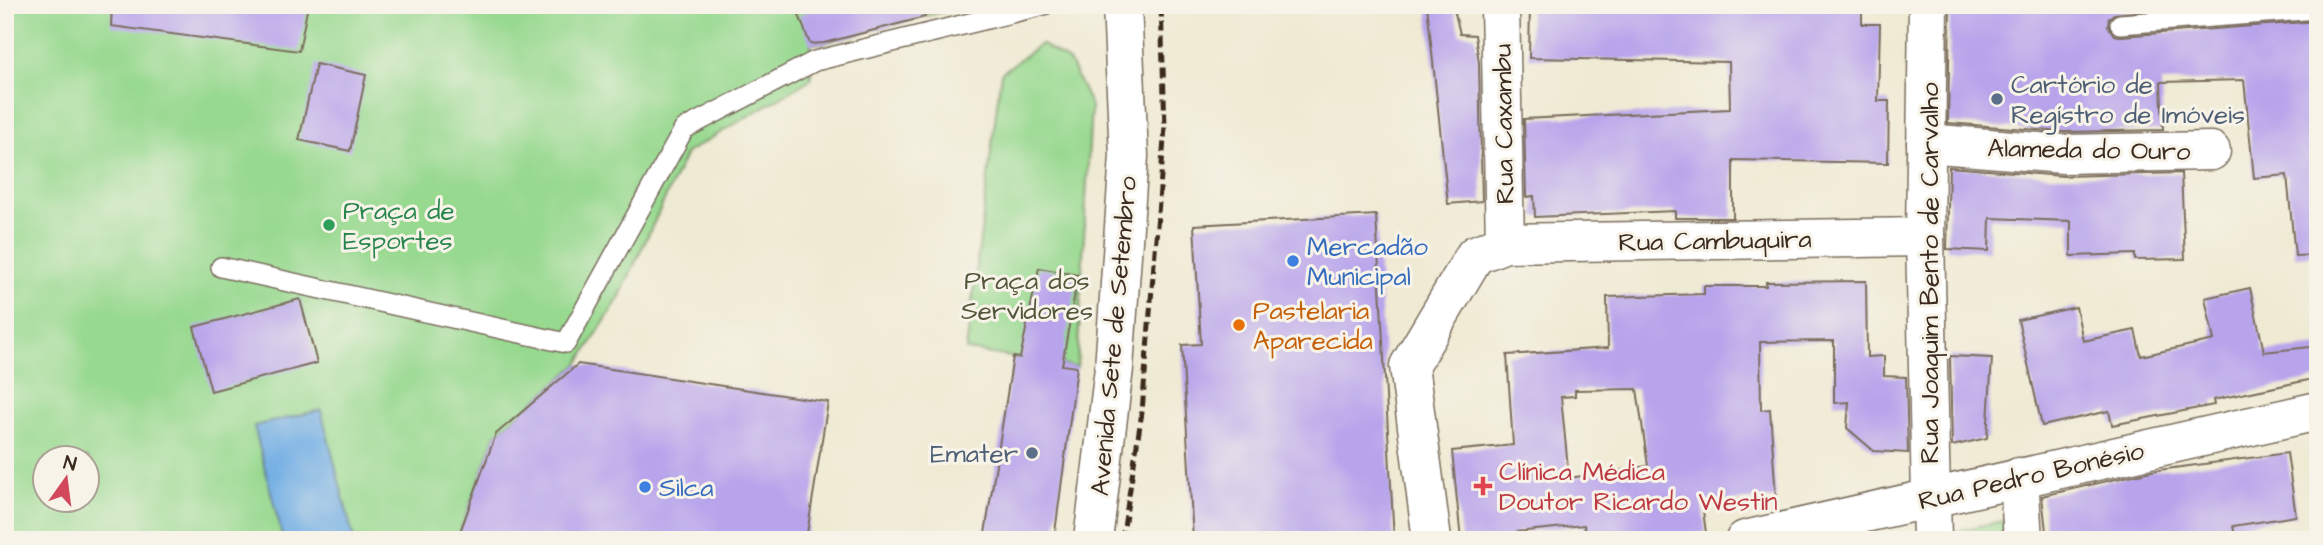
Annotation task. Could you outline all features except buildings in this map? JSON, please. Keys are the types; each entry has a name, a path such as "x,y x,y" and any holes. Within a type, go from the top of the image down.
{"street":[{"name":"Avenida Sete de Setembro","path":"1093,540 1114,368 1129,156 1122,5"},
{"name":"Rua Caxambu","path":"1500,5 1505,243"},
{"name":"Rua Joaquim Bento de Carvalho","path":"1928,5 1925,237 1932,540"},
{"name":"Alameda do Ouro","path":"1926,143 2063,154 2211,151"},
{"name":"Rua Cambuquira","path":"1505,243 1925,237"},
{"path":"1432,540 1409,366 1475,254 1505,243"},
{"name":"Rua Pedro Bonésio","path":"1745,540 2318,411"},
{"path":"2020,477 2023,540"}],"lane":[{"path":"221,267 566,343 684,129 815,61 1044,5"},
{"path":"2120,24 2318,9"}],"green space":[{"name":"Praça de Esportes","path":"5,5 969,5 824,43 811,44 811,79 686,153 619,298 578,364 496,434 457,540 5,540"},
{"name":"Praça dos Servidores","path":"1041,44 1069,61 1091,106 1077,367 966,350 1001,73"},
{"path":"2008,520 2009,540 1946,540 1945,533"}],"water":[{"path":"321,410 354,540 283,540 254,426"}],"railway":[{"path":"1122,540 1142,412 1165,127 1161,5"}],"place":[{"name":"Cartório de Regístro de Imóveis","path":"1997,99"},
{"name":"Praça de Esportes","path":"329,225"},
{"name":"Mercadão Municipal","path":"1293,261"},
{"name":"Pastelaria Aparecida","path":"1239,325"},
{"name":"Emater","path":"1032,453"},
{"name":"Clínica Médica Doutor Ricardo Westin","path":"1483,486"},
{"name":"Silca","path":"645,487"}]}
